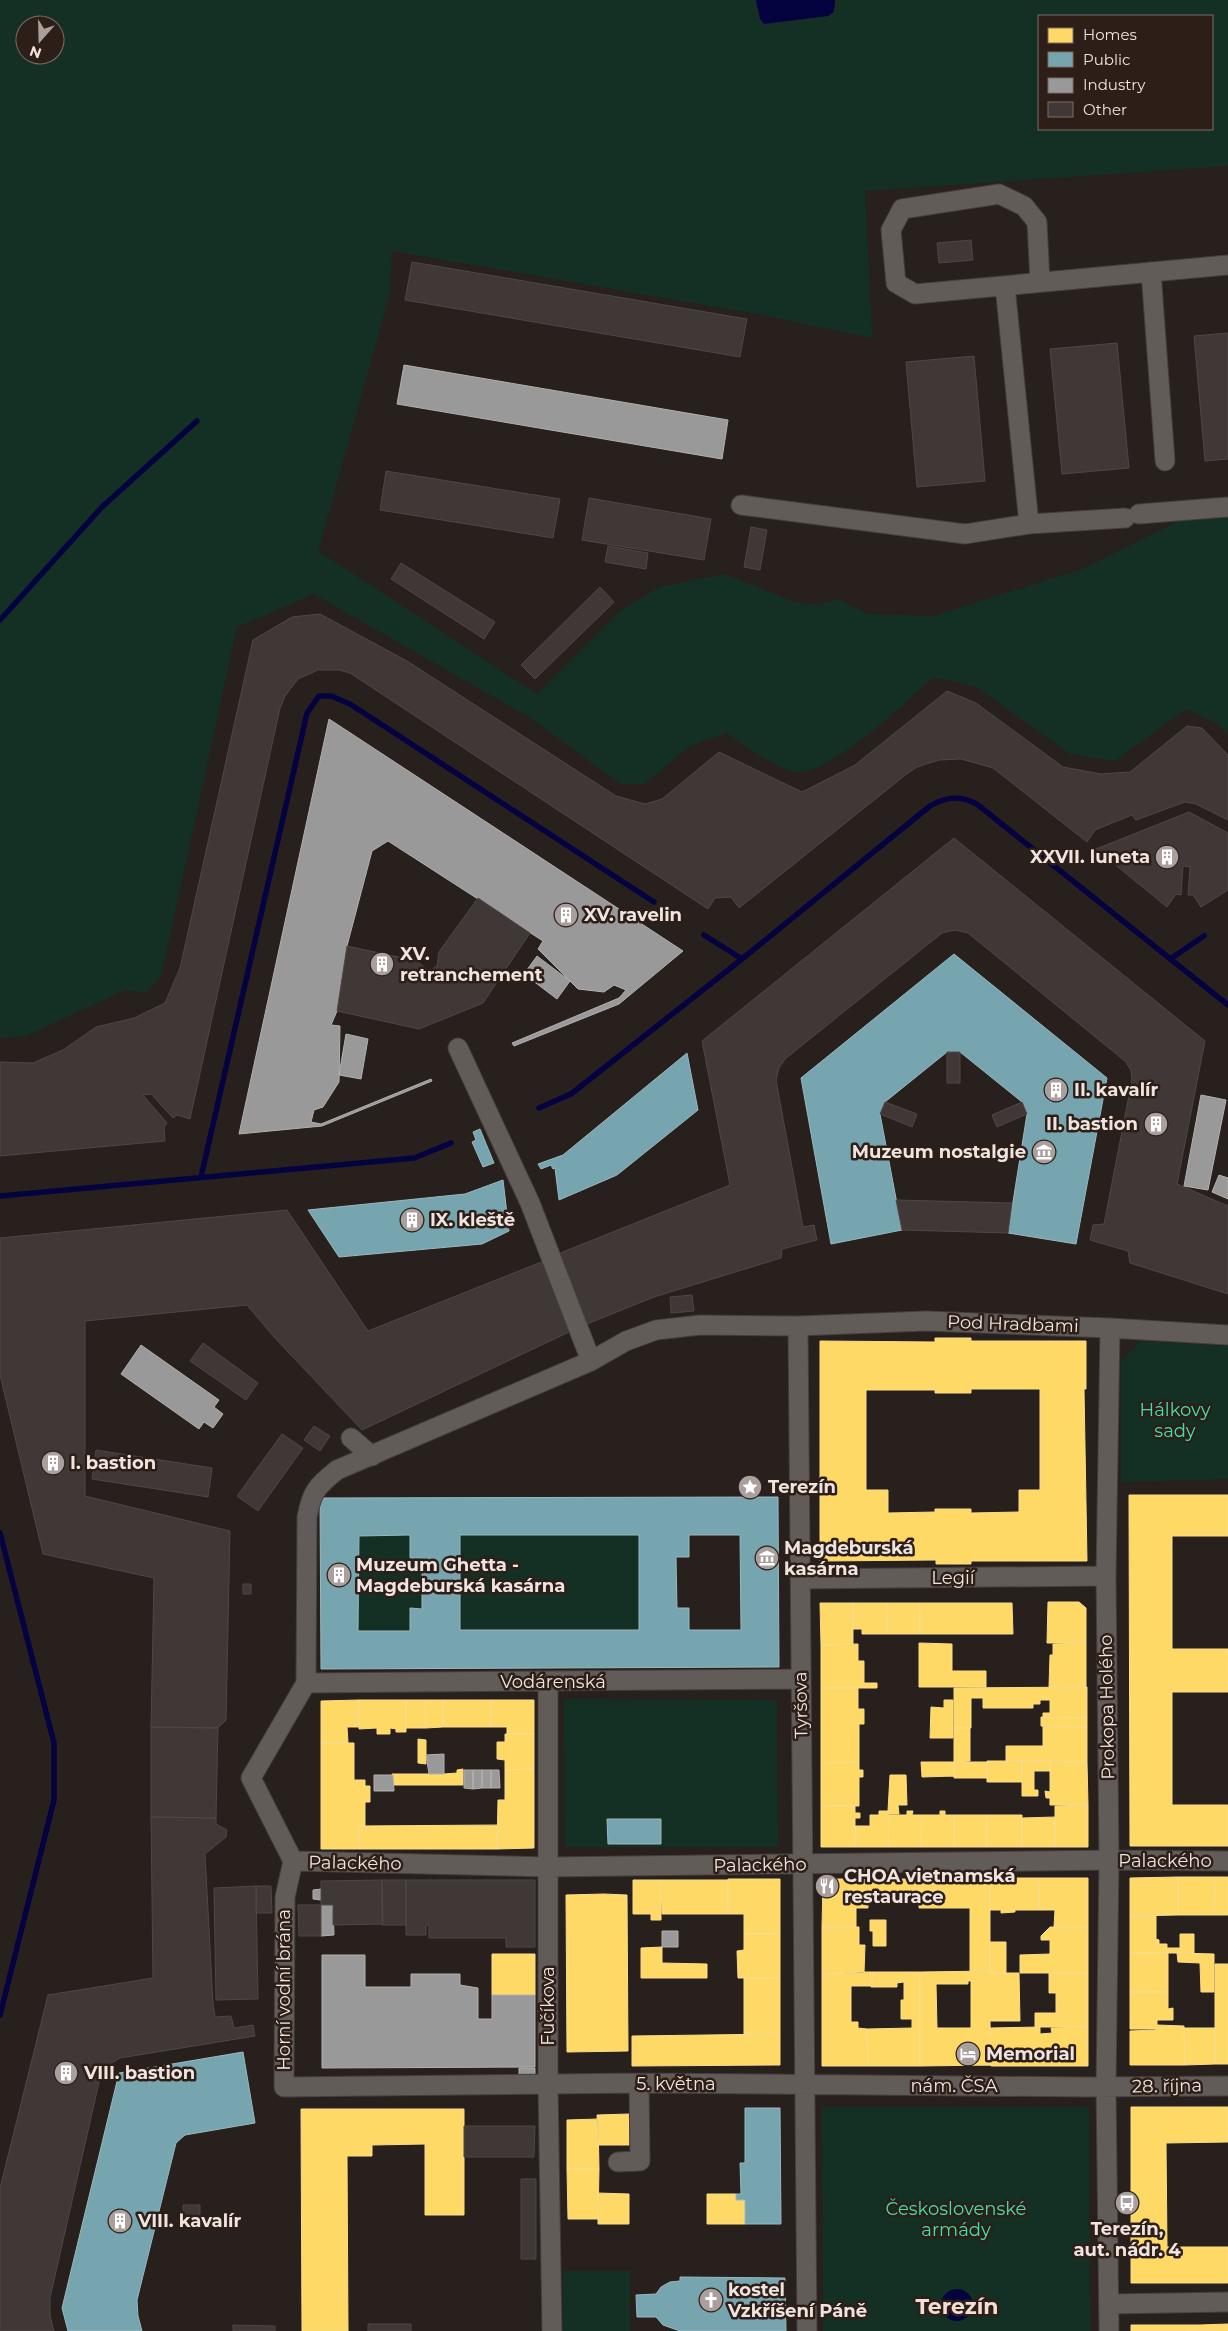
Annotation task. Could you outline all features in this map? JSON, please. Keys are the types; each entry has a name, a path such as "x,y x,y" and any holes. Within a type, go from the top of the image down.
{"street":[{"path":"1040,282 1037,222 1024,206 999,194 902,209 891,230 896,283 915,294 1228,265"},
{"path":"1151,272 1165,461"},
{"path":"1005,286 1029,524"},
{"path":"741,505 965,534 1029,524 1228,507"},
{"path":"458,1048 530,1203 591,1361"},
{"name":"Pod Hradbami","path":"306,1683 307,1517 311,1496 322,1482 337,1470 591,1361 626,1341 656,1330 700,1325 798,1326 926,1321 1110,1328 1228,1335"},
{"name":"Tyršova","path":"798,1326 803,2085"},
{"name":"Prokopa Holého","path":"1106,2087 1109,1860 1106,1576 1110,1328"},
{"path":"351,1438 372,1456"},
{"name":"Legií","path":"800,1579 1106,1576"},
{"name":"Vodárenská","path":"306,1683 800,1679"},
{"name":"Fučíkova","path":"548,1682 548,2085 552,2331"},
{"path":"293,1861 251,1778 306,1683"},
{"name":"Palackého","path":"293,1861 549,1867 1109,1860 1228,1861"},
{"name":"Horní vodní brána","path":"293,1861 285,1897 284,2087 548,2085"},
{"path":"618,2162 640,2161 639,2083"},
{"name":"5. května","path":"548,2085 639,2083 803,2085"},
{"path":"803,2085 807,2331"},
{"name":"nám. ČSA","path":"803,2085 1106,2087"},
{"name":"28. října","path":"1106,2087 1228,2086"},
{"path":"1106,2087 1109,2331"},
{"path":"1109,2304 1228,2302"}],"green space":[{"path":"0,0 756,0 760,19 836,5 835,0 1228,0 1228,166 865,191 872,338 757,314 392,251 389,296 318,551 537,694 622,609 660,587 724,574 795,602 818,605 838,599 868,614 933,616 1083,569 1179,521 1228,516 1228,735 1218,724 1186,709 1115,761 1070,754 975,686 933,677 852,747 816,768 801,772 784,768 763,757 727,733 689,746 645,784 621,784 529,717 314,594 237,627 161,976 146,993 125,990 26,1036 0,1038"},
{"name":"Hálkovy sady","path":"1140,1341 1228,1346 1228,1479 1121,1482 1121,1362"},
{"path":"410,1535 410,1558 422,1558 422,1609 410,1608 410,1631 358,1631 359,1536"},
{"path":"460,1535 639,1535 639,1630 460,1630"},
{"path":"564,1699 777,1700 778,1847 565,1847"},
{"name":"Československé armády","path":"822,2107 1089,2107 1090,2331 823,2331"},
{"path":"563,2271 630,2271 630,2331 563,2331"}],"shaded area":[{"path":"756,0 835,0 834,12 828,16 764,24 760,19"},
{"path":"957,2289 969,2293 973,2305 969,2317 957,2321 945,2317 941,2305 945,2293"}],"building: Homes":[{"path":"935,1338 971,1338 971,1341 1086,1341 1086,1389 1084,1389 1087,1561 971,1561 971,1564 936,1564 936,1560 820,1561 820,1341 935,1342","holes":["971,1389 1040,1389 1040,1490 1019,1490 1019,1512 971,1513 971,1509 935,1509 935,1512 888,1513 888,1490 866,1490 866,1390 935,1390 935,1393 971,1393"]},
{"path":"1129,1495 1228,1495 1228,1536 1172,1536 1172,1649 1228,1649 1228,1692 1172,1692 1172,1805 1228,1805 1228,1846 1130,1846"},
{"path":"1048,1602 1079,1602 1086,1608 1086,1643 1047,1643"},
{"path":"820,1603 853,1603 853,1644 821,1645"},
{"path":"853,1603 887,1603 887,1634 862,1634 862,1629 853,1629"},
{"path":"887,1603 920,1603 920,1634 887,1634"},
{"path":"920,1603 1012,1603 1013,1634 920,1634"},
{"path":"919,1643 952,1644 952,1671 986,1671 986,1687 919,1687"},
{"path":"1086,1643 1086,1687 1049,1687 1050,1655 1053,1655 1053,1644"},
{"path":"858,1644 858,1661 864,1661 864,1683 877,1683 877,1688 821,1688 821,1645"},
{"path":"1087,1687 1087,1718 1043,1717 1043,1713 1050,1713 1050,1700 1040,1700 1040,1704 1033,1704 1033,1708 983,1708 983,1698 971,1698 971,1728 954,1728 954,1688"},
{"path":"821,1688 858,1688 858,1709 864,1709 864,1724 859,1724 859,1762 821,1763"},
{"path":"359,1700 359,1727 347,1727 348,1743 321,1743 321,1701"},
{"path":"359,1700 406,1700 406,1732 396,1732 396,1729 390,1728 390,1734 377,1734 377,1728 359,1729"},
{"path":"406,1700 425,1700 426,1728 406,1728"},
{"path":"425,1700 443,1700 443,1727 426,1728"},
{"path":"443,1700 491,1700 491,1727 443,1727"},
{"path":"491,1700 534,1700 534,1734 507,1734 507,1727 491,1727"},
{"path":"944,1700 953,1700 953,1738 930,1738 931,1707 944,1708"},
{"path":"1041,1717 1087,1718 1087,1727 1041,1726"},
{"path":"1043,1726 1087,1727 1087,1762 1006,1761 1006,1746 1043,1746"},
{"path":"954,1728 970,1728 970,1761 954,1762"},
{"path":"505,1734 534,1734 534,1769 505,1770 505,1760 497,1759 497,1742 505,1742"},
{"path":"418,1739 426,1740 426,1764 418,1763"},
{"path":"321,1743 354,1743 354,1780 365,1780 365,1786 370,1786 370,1802 365,1802 365,1826 359,1826 359,1849 321,1849"},
{"path":"987,1761 1022,1761 1022,1782 987,1782"},
{"path":"1022,1761 1050,1761 1050,1771 1034,1771 1034,1790 1038,1790 1038,1796 1022,1796"},
{"path":"1050,1761 1087,1762 1088,1805 1050,1805 1050,1798 1046,1798 1045,1791 1050,1792"},
{"path":"859,1762 859,1770 863,1770 863,1777 859,1777 859,1806 821,1806 821,1763"},
{"path":"921,1762 954,1762 954,1776 922,1777"},
{"path":"954,1762 987,1762 987,1778 954,1778"},
{"path":"463,1769 463,1785 393,1785 392,1774 444,1774 457,1773 457,1770"},
{"path":"534,1769 534,1848 497,1849 498,1800 505,1800 505,1770"},
{"path":"890,1775 906,1775 907,1805 898,1805 899,1814 889,1814 888,1811"},
{"path":"1088,1805 1088,1847 1055,1847 1055,1806"},
{"path":"821,1806 855,1806 855,1813 860,1813 860,1818 855,1818 855,1847 821,1847"},
{"path":"879,1811 889,1811 888,1847 855,1847 855,1826 870,1826 870,1815 879,1815"},
{"path":"907,1811 913,1811 912,1815 922,1815 921,1847 888,1847 889,1815 907,1815"},
{"path":"940,1811 945,1811 945,1815 954,1815 954,1847 921,1847 922,1815 940,1815"},
{"path":"954,1815 987,1815 987,1847 954,1847"},
{"path":"987,1815 1022,1815 1022,1847 987,1847"},
{"path":"1055,1817 1055,1847 1022,1847 1022,1818"},
{"path":"498,1825 497,1849 359,1849 359,1826"},
{"path":"1178,1877 1215,1877 1214,1915 1178,1915"},
{"path":"1178,1877 1178,1915 1130,1916 1130,1878"},
{"path":"1215,1877 1228,1877 1228,1915 1214,1915"},
{"path":"990,1878 1039,1878 1039,1910 1015,1910 1015,1912 1001,1913 1001,1910 990,1910"},
{"path":"990,1878 990,1971 970,1971 970,1908 919,1908 919,1879"},
{"path":"1039,1878 1088,1878 1088,1927 1054,1927 1055,1910 1039,1910"},
{"path":"728,1879 780,1879 780,1934 744,1934 744,1914 728,1914"},
{"path":"823,1879 880,1879 880,1896 868,1896 868,1908 856,1908 856,1927 822,1927"},
{"path":"880,1879 919,1879 919,1903 879,1903"},
{"path":"633,1880 661,1880 661,1920 651,1920 651,1914 633,1914"},
{"path":"661,1880 728,1880 728,1914 662,1914"},
{"path":"566,1895 627,1895 628,2051 567,2052"},
{"path":"1130,1916 1156,1916 1156,1939 1159,1940 1159,1944 1167,1944 1167,1948 1180,1948 1180,1934 1194,1934 1194,1953 1130,1953"},
{"path":"870,1920 886,1920 886,1946 873,1946 873,1931 870,1931"},
{"path":"822,1927 859,1927 859,1945 865,1945 864,1973 822,1974"},
{"path":"1050,1927 1088,1927 1088,1973 1020,1973 1020,1955 1050,1954 1050,1940 1041,1940 1041,1936"},
{"path":"744,1934 780,1934 780,1978 738,1978 737,1951 744,1950"},
{"path":"990,1942 1006,1942 1006,1973 990,1973"},
{"path":"662,1947 662,1963 707,1964 707,1978 641,1978 641,1948"},
{"path":"1130,1953 1168,1953 1168,1992 1130,1992"},
{"path":"1177,1953 1214,1954 1214,1992 1201,1992 1200,1963 1178,1962"},
{"path":"492,1954 535,1954 535,1995 492,1995"},
{"path":"1215,1964 1228,1964 1228,2064 1215,2064"},
{"path":"990,1971 990,1973 1019,1973 1020,2021 990,2021 991,2065 920,2066 920,1972","holes":["968,1981 971,1981 971,2028 937,2028 936,1984 968,1984"]},
{"path":"873,1972 871,1986 851,1986 851,2022 858,2022 858,2028 867,2029 868,2066 822,2066 822,1974"},
{"path":"873,1972 920,1972 920,2066 868,2066 867,2029 912,2028 912,2019 901,2019 901,2000 904,2000 904,1982 897,1983 897,1987 871,1987"},
{"path":"1049,1973 1088,1973 1088,2027 1035,2027 1035,2013 1056,2013 1056,1993 1049,1993"},
{"path":"744,1978 780,1978 780,2034 744,2034"},
{"path":"1130,1992 1168,1992 1168,2009 1173,2008 1173,2020 1157,2020 1157,2029 1130,2029"},
{"path":"1157,2025 1184,2026 1185,2065 1130,2065 1130,2031 1156,2030"},
{"path":"1040,2027 1040,2034 1052,2033 1051,2028 1088,2027 1088,2066 991,2066 990,2028"},
{"path":"1184,2028 1215,2028 1215,2064 1185,2065"},
{"path":"780,2034 780,2065 632,2066 632,2036"},
{"path":"1131,2107 1228,2107 1228,2142 1166,2143 1167,2247 1228,2247 1228,2283 1131,2283"},
{"path":"301,2109 464,2109 464,2215 425,2215 425,2144 372,2145 372,2156 347,2156 348,2331 302,2331"},
{"path":"629,2114 629,2145 598,2145 597,2115"},
{"path":"598,2119 599,2169 567,2169 567,2120"},
{"path":"567,2169 599,2169 598,2219 568,2219"},
{"path":"598,2193 629,2194 629,2224 598,2224"},
{"path":"707,2194 736,2194 736,2200 745,2200 745,2224 707,2224"},
{"path":"1228,2324 1228,2331 1200,2331 1200,2325"},
{"path":"1131,2325 1200,2325 1200,2331 1131,2331"}],"building: Public":[{"name":"II. kavalír","path":"954,954 1107,1078 1076,1244 1008,1233 1027,1114 1022,1102 960,1052 947,1052 885,1102 880,1114 902,1230 831,1244 801,1078"},
{"name":"IX. kleště","path":"687,1053 698,1110 617,1175 559,1200 555,1168 553,1169 551,1165 541,1169 538,1164 563,1155"},
{"path":"480,1129 494,1163 483,1167 472,1142 476,1140 473,1132"},
{"name":"IX. kleště","path":"503,1180 509,1231 482,1244 339,1257 308,1210 465,1194"},
{"name":"Muzeum Ghetta - Magdeburská kasárna","path":"778,1497 779,1667 321,1669 320,1498","holes":["410,1535 410,1558 422,1558 422,1609 410,1608 410,1631 358,1631 359,1536","460,1535 639,1535 639,1630 460,1630","689,1535 740,1535 741,1630 689,1630 689,1608 677,1608 676,1557 689,1557"]},
{"path":"607,1819 661,1819 661,1844 608,1844"},
{"name":"VIII. kavalír","path":"243,2052 255,2123 185,2135 176,2143 137,2300 138,2316 142,2331 68,2331 62,2308 119,2073"},
{"path":"745,2108 780,2108 781,2224 745,2224 745,2200 736,2200 736,2194 741,2194 740,2163 745,2163"},
{"name":"kostel Vzkříšení Páně","path":"680,2277 785,2278 786,2331 680,2331 663,2325 656,2317 637,2317 636,2295 656,2294 661,2287 670,2282 680,2281"}],"building: Industry":[{"path":"404,365 728,420 722,459 397,404"},
{"name":"XV. ravelin","path":"329,719 683,951 619,1004 514,1046 512,1043 619,998 626,990 614,985 604,992 578,989 538,949 543,941 388,841 372,851 347,946 337,1011 331,1025 340,1026 339,1082 323,1107 314,1110 311,1122 321,1124 431,1079 432,1081 322,1126 239,1134"},
{"path":"537,956 570,981 557,999 524,974"},
{"path":"346,1034 368,1039 361,1079 339,1075"},
{"path":"1201,1095 1226,1100 1208,1190 1184,1186"},
{"path":"1219,1175 1228,1178 1228,1199 1212,1192"},
{"path":"141,1345 219,1400 214,1407 223,1414 213,1428 204,1422 199,1429 121,1374"},
{"path":"444,1754 444,1774 429,1774 426,1755"},
{"path":"464,1770 473,1770 473,1789 464,1788"},
{"path":"473,1770 482,1770 482,1788 473,1789"},
{"path":"482,1770 491,1770 491,1788 482,1788"},
{"path":"491,1770 499,1770 500,1788 491,1788"},
{"path":"374,1775 393,1775 394,1791 374,1791"},
{"path":"321,1889 321,1900 313,1899 313,1890"},
{"path":"321,1905 333,1905 334,1935 321,1936"},
{"path":"662,1931 678,1931 678,1947 662,1947"},
{"path":"322,1955 365,1955 365,1987 411,1987 411,1974 460,1974 460,1985 478,1988 478,2019 492,2019 492,1995 535,1995 535,2067 322,2068"},
{"path":"519,2068 535,2068 535,2084 519,2084"}],"building: Other":[{"path":"971,240 973,260 939,263 937,243"},
{"path":"412,262 747,319 740,357 405,300"},
{"path":"1228,333 1228,459 1205,461 1194,336"},
{"path":"1117,343 1129,468 1062,474 1050,349"},
{"path":"974,356 985,481 917,487 906,362"},
{"path":"386,471 560,499 553,538 380,510"},
{"path":"589,498 711,519 704,560 582,540"},
{"path":"751,527 767,530 760,570 744,567"},
{"path":"608,546 648,553 646,569 605,562"},
{"path":"401,563 495,622 484,639 391,579"},
{"path":"600,587 614,602 535,679 521,665"},
{"path":"320,614 407,661 616,796 645,804 662,799 719,752 802,792 855,765 947,691 976,703 1063,767 1101,774 1130,772 1187,726 1202,728 1228,755 1228,820 1196,804 1185,802 1136,820 1132,815 1095,830 1087,842 993,768 961,759 939,760 917,767 908,773 739,908 731,897 715,898 708,909 350,673 339,670 318,670 298,679 285,696 280,708 190,1119 177,1115 173,1118 151,1094 143,1095 167,1123 164,1127 165,1141 0,1156 0,1062 33,1063 63,1050 96,1027 134,1018 165,1003 180,968 253,640 292,617"},
{"name":"XXVII. luneta","path":"1189,812 1228,833 1228,890 1201,907 1193,895 1188,895 1190,867 1183,866 1181,895 1176,894 1167,907 1096,849"},
{"name":"II. bastion","path":"954,838 1205,1041 1177,1184 1228,1206 1228,1294 1130,1263 1128,1251 1090,1240 1093,1225 1104,1224 1132,1080 1131,1071 1126,1062 968,933 955,930 942,933 785,1059 779,1068 776,1080 803,1227 814,1225 817,1240 782,1249 781,1258 654,1297 587,1324 558,1254 730,1185 702,1041"},
{"name":"XV. retranchement","path":"478,898 530,933 483,1003 419,1029 337,1011 347,946 417,961 429,971 437,966 439,952"},
{"path":"947,1052 960,1052 960,1083 947,1083"},
{"path":"885,1102 917,1114 912,1127 880,1114"},
{"path":"1022,1102 1027,1114 997,1127 992,1115"},
{"path":"896,1200 1012,1203 1008,1233 902,1230"},
{"name":"I. bastion","path":"287,1210 368,1331 544,1261 569,1332 362,1430 273,1336 247,1305 85,1321 85,1496 230,1531 226,1720 218,1728 151,1727 154,1578 43,1554 0,1375 0,1238"},
{"path":"692,1295 694,1311 671,1313 670,1297"},
{"path":"203,1343 258,1383 246,1400 190,1361"},
{"path":"314,1426 330,1436 320,1451 304,1440"},
{"path":"282,1434 303,1448 258,1511 237,1496"},
{"path":"96,1450 212,1468 208,1497 92,1479"},
{"path":"243,1584 251,1584 251,1594 243,1594"},
{"path":"151,1727 218,1728 216,1818 151,1817"},
{"name":"VIII. bastion","path":"151,1817 216,1818 216,1824 227,1830 226,1837 205,1854 213,2004 215,2017 231,2016 234,2028 253,2025 255,2036 120,2058 105,2067 100,2078 50,2298 50,2316 54,2331 0,2331 0,2188 48,1995 153,1978"},
{"path":"382,1880 383,1924 333,1925 333,1905 321,1905 321,1881"},
{"path":"382,1880 406,1880 406,1925 382,1925"},
{"path":"406,1880 535,1880 535,1947 506,1947 506,1938 429,1938 429,1925 426,1925 426,1935 406,1935"},
{"path":"256,1886 258,1999 216,2000 214,1888"},
{"path":"256,1886 271,1886 272,1913 256,1913"},
{"path":"298,1905 321,1905 321,1936 299,1936"},
{"path":"464,2126 535,2126 534,2157 464,2157"},
{"path":"521,2179 536,2179 536,2259 521,2259"},
{"path":"183,2205 200,2205 200,2226 184,2227"},
{"path":"368,2324 411,2324 411,2331 368,2331"},
{"path":"233,2325 275,2326 275,2331 233,2331"}],"waterway":[{"path":"0,620 102,507 197,421"},
{"path":"201,1177 307,713 319,696 331,696 350,704 654,902"},
{"path":"539,1108 571,1094 742,959 930,806 942,800 954,798 960,798 978,805 1228,1005"},
{"path":"704,935 742,959"},
{"path":"1170,959 1204,936"},
{"path":"0,1196 414,1158 451,1143"},
{"path":"0,1533 54,1743 54,1800 0,2015"}],"place":[{"name":"XXVII. luneta","path":"1167,857"},
{"name":"XV. ravelin","path":"566,915"},
{"name":"XV. retranchement","path":"382,964"},
{"name":"II. kavalír","path":"1056,1090"},
{"name":"II. bastion","path":"1156,1124"},
{"name":"Muzeum nostalgie","path":"1044,1152"},
{"name":"IX. kleště","path":"412,1220"},
{"name":"I. bastion","path":"53,1463"},
{"name":"Terezín","path":"750,1487"},
{"name":"Magdeburská kasárna","path":"767,1558"},
{"name":"Muzeum Ghetta - Magdeburská kasárna","path":"339,1575"},
{"name":"CHOA vietnamská restaurace","path":"827,1886"},
{"name":"Memorial","path":"968,2054"},
{"name":"VIII. bastion","path":"66,2073"},
{"name":"Terezín, aut. nádr. 4","path":"1127,2203"},
{"name":"VIII. kavalír","path":"120,2221"},
{"name":"kostel Vzkříšení Páně","path":"711,2300"}],"district":[{"name":"Terezín","path":"957,2306"}]}
